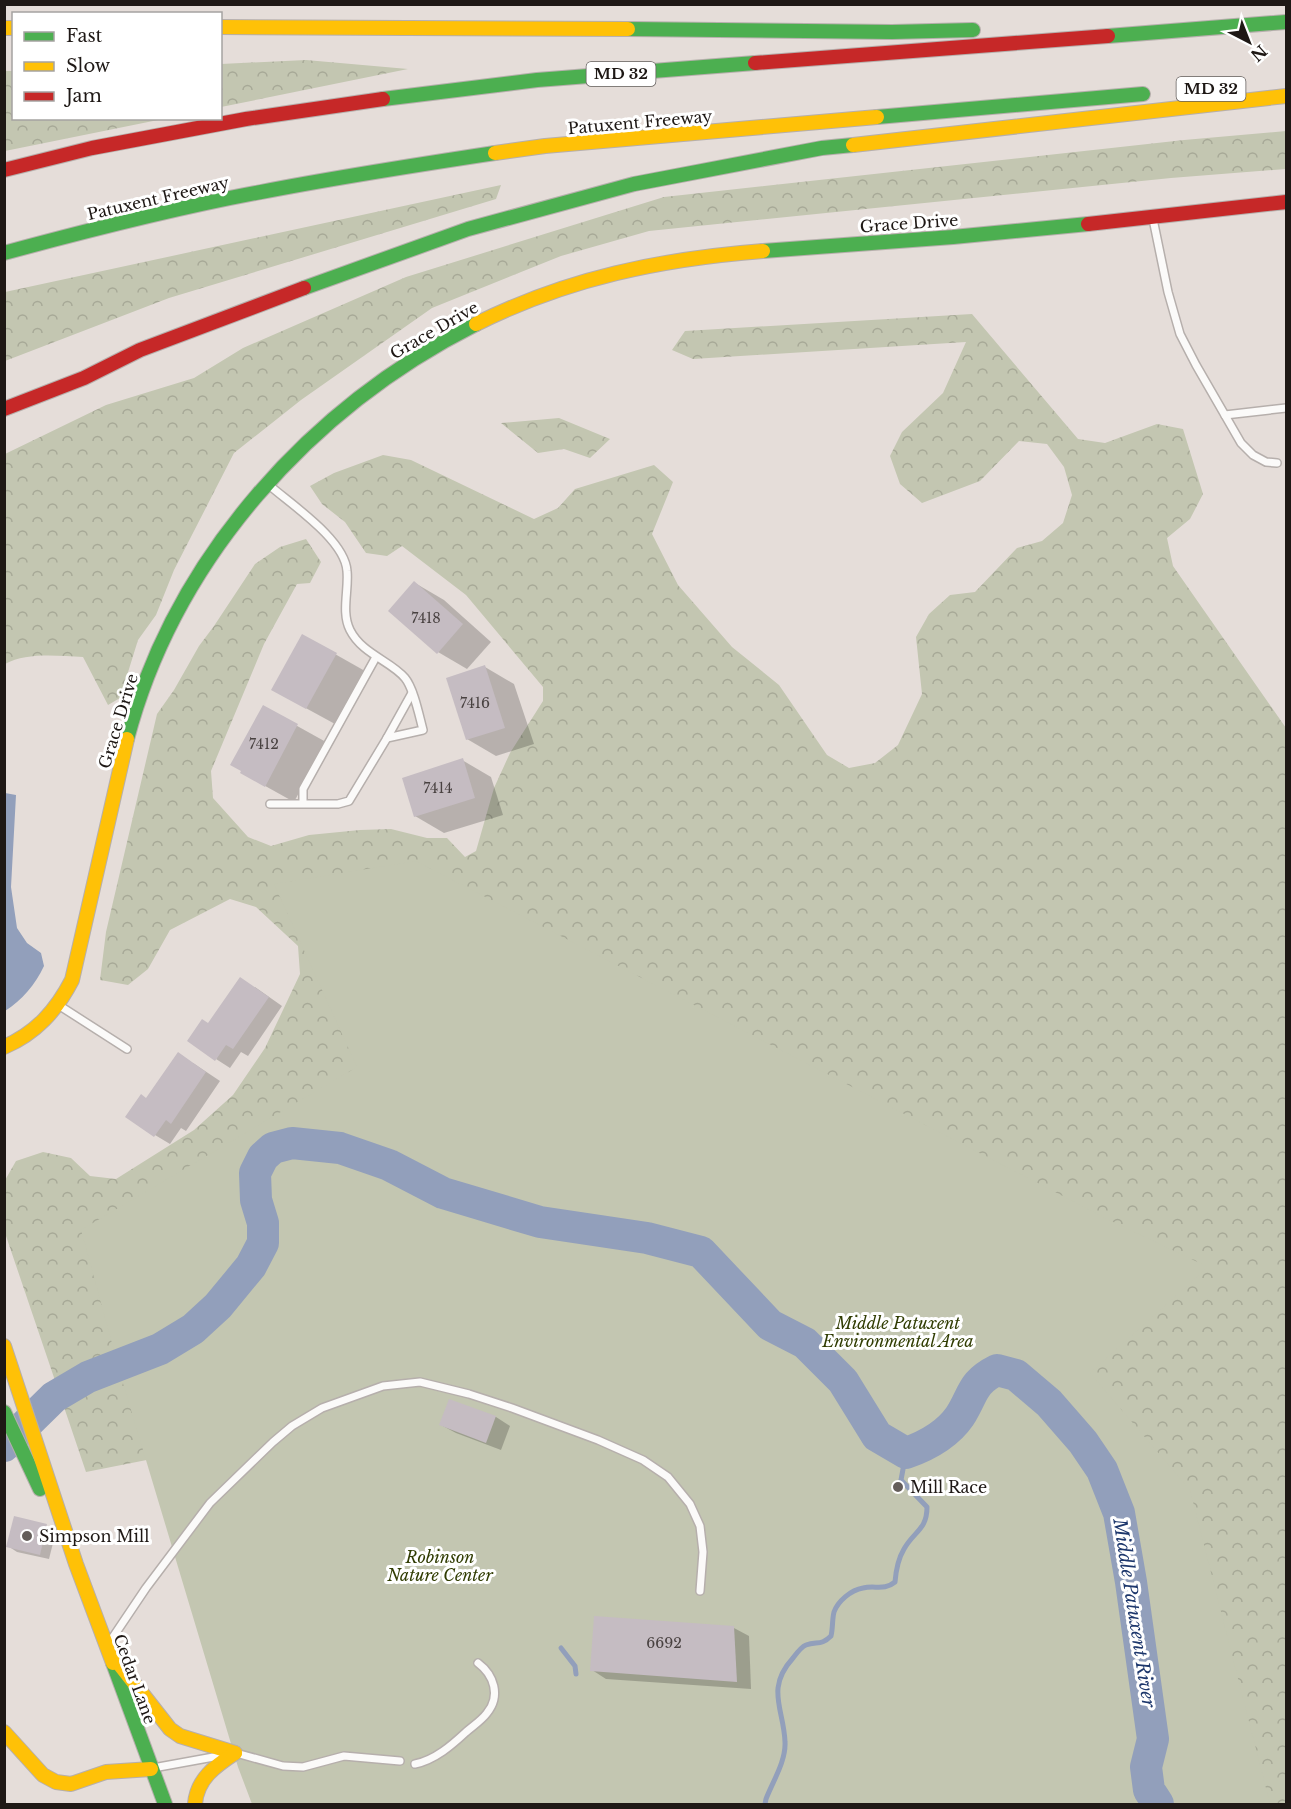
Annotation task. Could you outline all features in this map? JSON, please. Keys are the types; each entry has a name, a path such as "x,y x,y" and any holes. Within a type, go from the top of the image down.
{"main road":[{"name":"MD 32","path":"4,170 92,148 246,119 514,83 1287,22"},
{"path":"1097,23 1243,25"},
{"path":"222,27 892,32 988,29"},
{"name":"MD 32","path":"1240,87 1287,84"},
{"name":"Patuxent Freeway","path":"4,253 113,224 258,192 402,167 545,146 1158,93"},
{"path":"4,396 140,350 365,265 468,229 634,184 722,165 822,148 1287,96"},
{"name":"Grace Drive","path":"4,1047 36,1029 58,1005 72,980 126,741 143,688 168,633 195,583 233,525 267,483 332,420 415,357 447,338 520,303 568,285 665,262 723,254 1017,232 1287,202"},
{"path":"4,409 84,378 140,350"},
{"name":"Cedar Lane","path":"7,1353 76,1564 165,1804"},
{"name":"Cedar Lane","path":"4,1412 76,1564"},
{"path":"106,1648 170,1729 180,1736 235,1753"},
{"path":"4,1732 43,1775 56,1782 71,1784 106,1772 151,1769"},
{"path":"195,1804 198,1787 203,1778 235,1753"}],"lane":[{"path":"1153,217 1168,292 1180,334 1241,443 1253,455 1266,462 1277,463"},
{"path":"1225,415 1287,408"},
{"path":"267,483 330,537 339,548 345,558 347,568 346,604 350,630 363,646 406,678 423,730 387,738"},
{"path":"303,803 303,789 376,657"},
{"path":"270,804 338,804 349,801 412,693"},
{"path":"58,1005 127,1048"},
{"path":"106,1648 146,1588 210,1503 273,1442 292,1426 322,1408 383,1386 420,1382 480,1398 598,1440 643,1460 668,1477 690,1504 700,1526 703,1552 700,1591"},
{"path":"416,1764 428,1761 457,1740 487,1713 492,1703 494,1685 486,1669 478,1663"},
{"path":"151,1769 235,1753 283,1766 303,1767 344,1756 400,1761"}],"green space":[{"path":"306,60 408,69 222,107 222,64"},
{"path":"5,71 12,71 12,120 158,120 5,151"},
{"path":"1286,131 1286,169 1171,178 649,231 561,256 432,308 301,400 234,453 174,570 156,615 138,640 120,698 108,705 83,657 33,656 5,664 5,454 106,405 194,378 243,348 406,277 664,197 1184,140"},
{"path":"501,185 496,199 169,298 5,361 5,292"},
{"name":"Robinson Nature Center","path":"972,314 1078,439 1105,443 1157,424 1183,429 1203,494 1190,519 1167,538 1173,566 1286,728 1286,1804 664,1804 182,1453 86,1472 5,1233 4,1182 16,1161 43,1152 71,1158 90,1176 116,1179 194,1130 233,1095 265,1048 300,974 298,946 256,907 230,899 170,930 148,969 128,985 100,980 106,932 157,714 174,690 199,646 255,564 280,547 306,539 321,562 310,583 297,584 264,644 211,771 213,798 248,837 271,846 309,835 391,829 427,838 447,838 465,857 476,851 494,788 510,753 543,701 543,687 466,595 402,546 387,556 366,553 345,522 322,504 310,486 334,473 383,455 411,460 534,519 558,508 575,489 654,465 673,482 652,534 678,585 732,647 779,685 827,755 849,768 875,763 898,745 922,694 916,637 929,614 950,595 975,592 1017,548 1042,541 1063,523 1072,495 1064,467 1047,444 1019,441 980,481 922,503 900,484 890,456 902,432 943,393 966,342 693,359 672,350 685,331"},
{"path":"559,418 610,439 590,458 564,449 538,453 501,423"},
{"name":"Middle Patuxent Environmental Area","path":"416,861 1107,1219 1208,1267 1090,1373 1190,1490 1270,1804 252,1804 238,1767 122,1380 81,1230 357,1067 274,884"}],"water":[{"path":"5,793 16,795 11,887 17,928 27,943 41,953 44,966 28,992 5,1011"}],"building":[{"path":"414,581 463,624 437,654 388,611"},
{"path":"302,634 337,653 306,709 271,690"},
{"path":"485,665 505,728 466,740 446,678"},
{"path":"263,705 298,724 265,787 230,765"},
{"path":"463,758 475,798 414,817 402,778"},
{"path":"240,977 269,997 233,1049 226,1045 215,1061 187,1041 202,1019 208,1023"},
{"path":"178,1052 206,1072 171,1124 166,1120 154,1137 125,1117 141,1094 146,1098"},
{"path":"449,1399 496,1416 486,1443 439,1425"},
{"name":"Simpson Mill","path":"14,1516 47,1524 40,1555 6,1547"},
{"path":"594,1616 734,1626 737,1682 590,1671"}],"waterway":[{"name":"Middle Patuxent River","path":"4,1446 54,1397 88,1377 160,1349 193,1329 218,1306 251,1266 263,1243 263,1223 256,1200 255,1173 263,1157 273,1148 292,1143 340,1148 389,1165 443,1193 540,1222 647,1238 701,1252 770,1325 805,1343 843,1381 877,1436 906,1453 928,1443 949,1429 960,1416 978,1384 997,1370 1016,1375 1049,1403 1083,1442 1102,1470 1119,1513 1153,1739 1146,1767 1149,1790 1158,1804"},
{"path":"765,1804 785,1749 778,1699 780,1680 785,1669 804,1646 822,1642 831,1636 834,1612 846,1597 858,1589 887,1586 895,1582 902,1553 925,1521 927,1507 901,1480 906,1453"},
{"path":"561,1648 575,1666 576,1674"}],"traffic: fast":[{"path":"1108,36 1286,22"},
{"path":"628,29 892,32 973,30"},
{"path":"383,99 537,80 755,63"},
{"path":"877,117 1143,94"},
{"path":"304,288 468,229 634,184 822,148 853,145"},
{"path":"4,253 228,198 495,153"},
{"path":"763,251 1088,224"},
{"path":"127,739 149,673 178,610 215,550 257,495 305,444 358,399 415,359 476,324"},
{"path":"4,1412 40,1489"},
{"path":"113,1663 165,1804"}],"traffic: slow":[{"path":"222,27 628,29"},
{"path":"4,28 12,28"},
{"path":"853,145 1286,96"},
{"path":"495,153 545,146 877,117"},
{"path":"476,324 545,294 616,273 688,259 763,251"},
{"path":"4,1047 26,1035 44,1020 59,1002 72,980 127,739"},
{"path":"4,1346 76,1564 113,1663"},
{"path":"119,1664 170,1729 180,1736 235,1753"},
{"path":"4,1732 43,1775 56,1782 71,1784 106,1772 151,1769"},
{"path":"195,1804 196,1795 203,1780 214,1768 235,1753"}],"traffic: jam":[{"path":"755,63 1108,36"},
{"path":"4,170 92,148 246,119 383,99"},
{"path":"1088,224 1286,202"},
{"path":"4,409 84,378 140,350 304,288"}],"place":[{"name":"Mill Race","path":"898,1487"},
{"name":"Simpson Mill","path":"27,1536"}]}
